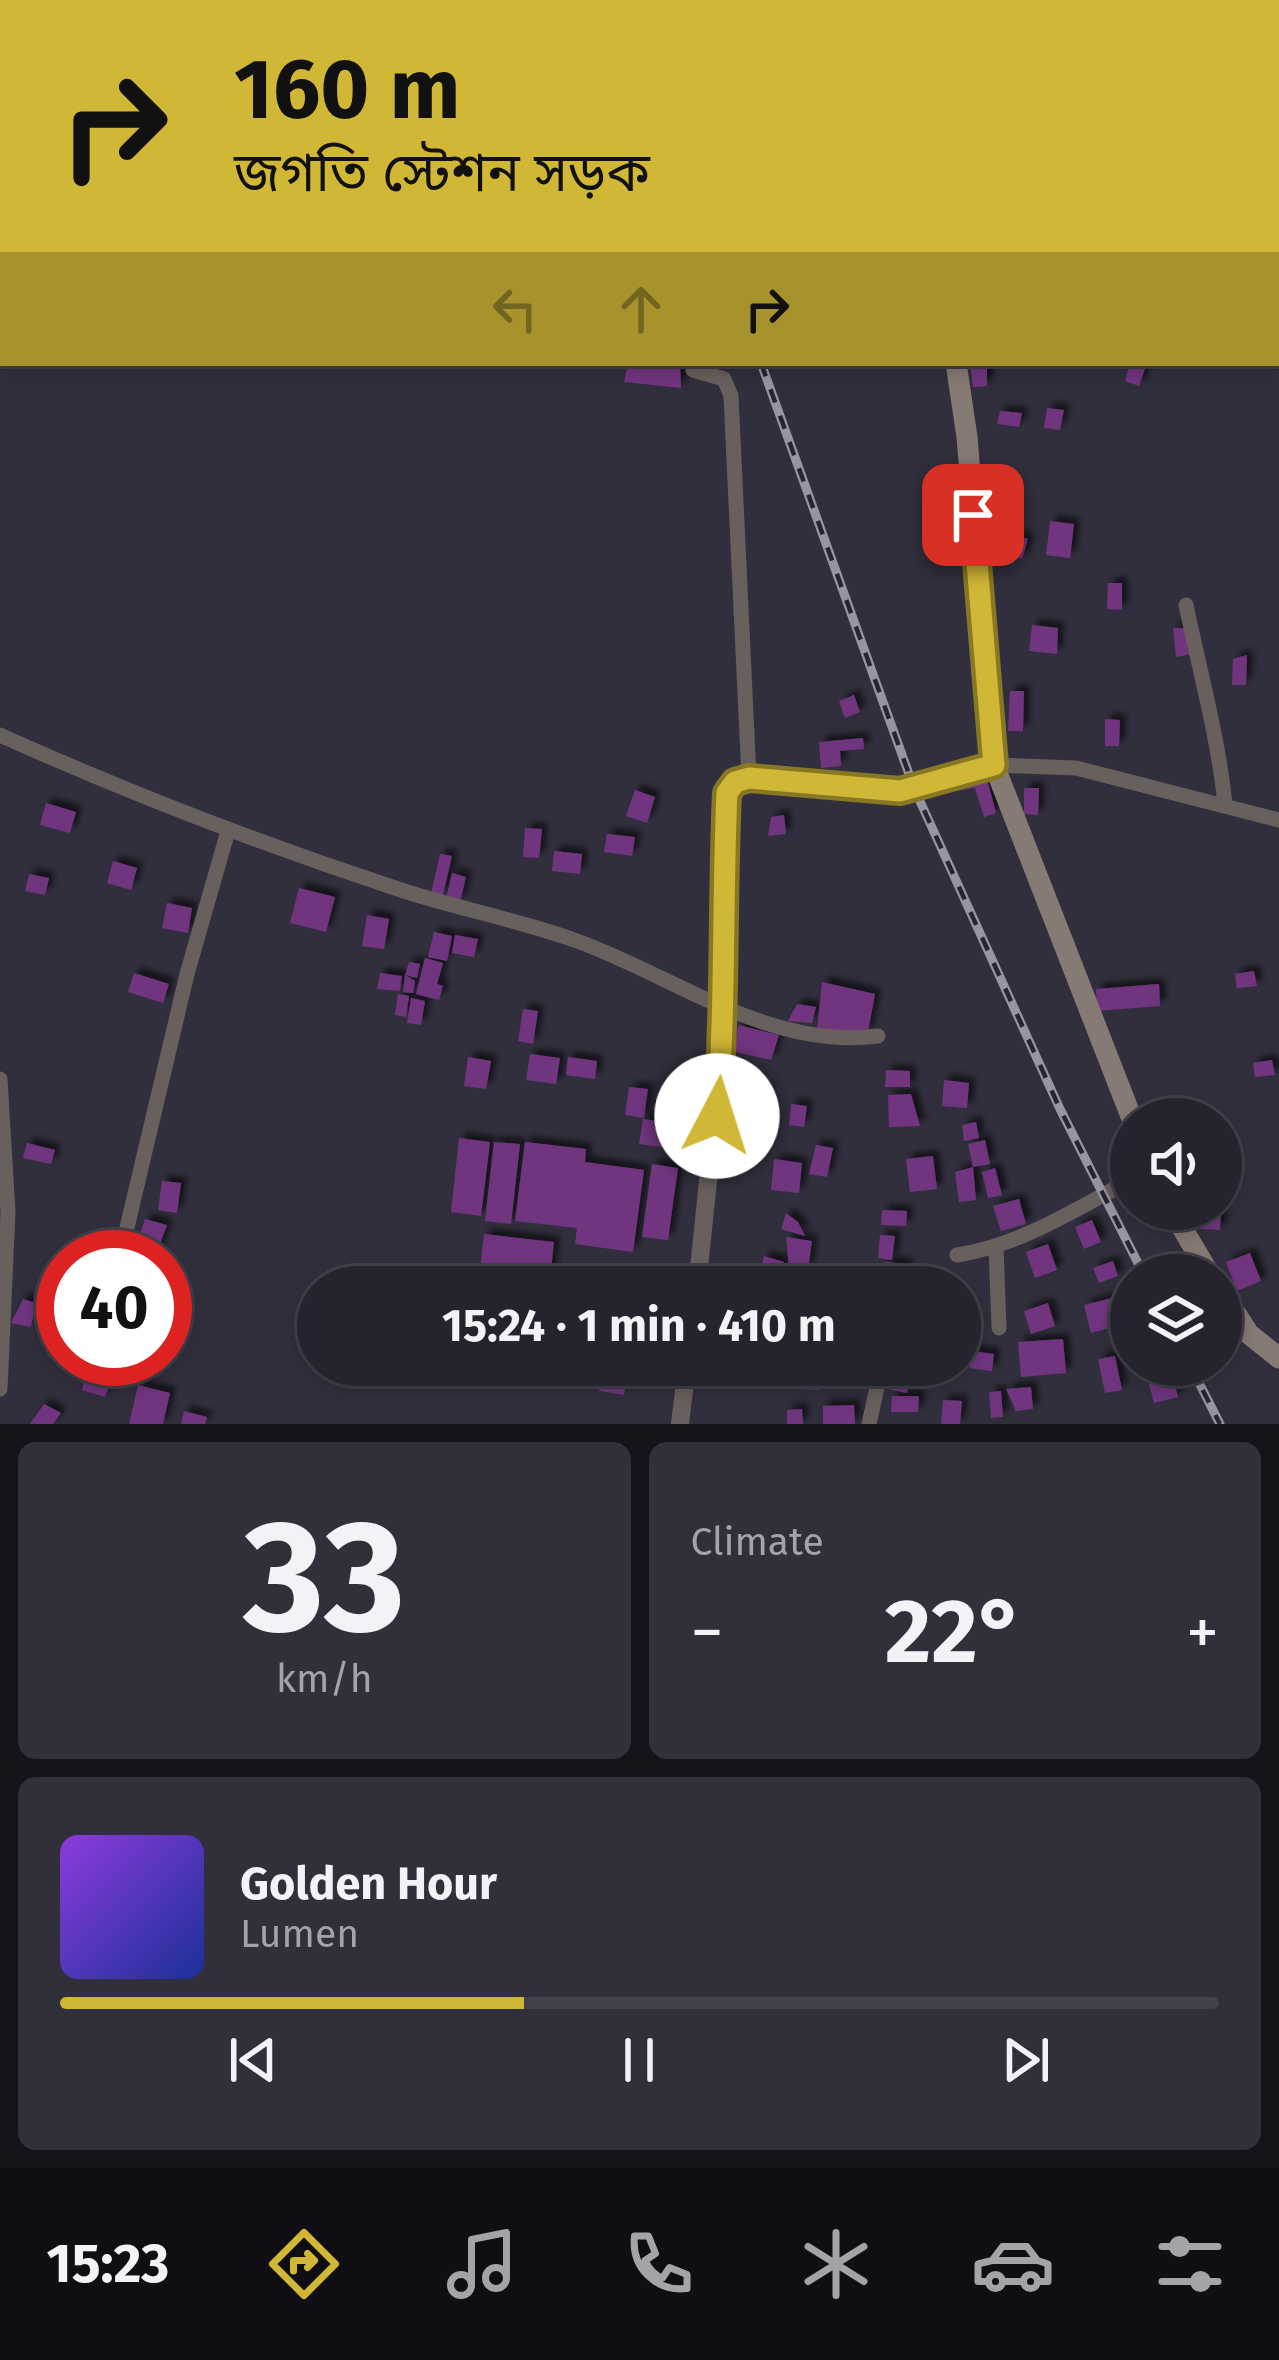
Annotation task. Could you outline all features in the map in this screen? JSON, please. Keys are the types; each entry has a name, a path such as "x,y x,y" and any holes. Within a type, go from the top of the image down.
{"main road":[{"path":"956,366 967,437 994,765 1124,1098"},
{"path":"1242,1324 1279,1358"}],"street":[{"path":"693,370 724,379 731,396 749,778"},
{"path":"1186,605 1204,696 1218,739 1225,804"},
{"path":"0,735 228,831 406,892 578,941 726,1008 810,1035 878,1036"},
{"path":"699,1266 726,1008 721,934 727,793 735,782 749,778 900,791 994,765 1076,768 1279,820"},
{"path":"126,1230 187,974 228,831"},
{"path":"0,1079 8,1212 0,1389"},
{"path":"957,1255 996,1247 1038,1230 1110,1191"},
{"path":"996,1247 999,1328"},
{"path":"680,1424 685,1386"},
{"path":"868,1424 877,1386"}],"building":[{"path":"627,366 680,366 681,388 624,382"},
{"path":"970,366 987,366 987,386 973,387"},
{"path":"1129,366 1146,366 1139,386 1125,381"},
{"path":"1047,408 1064,410 1060,430 1044,428"},
{"path":"1000,411 1022,413 1019,427 997,424"},
{"path":"1050,521 1074,524 1070,558 1046,555"},
{"path":"994,532 995,543 1004,543 1003,555 986,554 984,533"},
{"path":"1017,536 1028,539 1022,559 1011,556"},
{"path":"1108,583 1122,583 1122,610 1107,609"},
{"path":"1032,625 1058,628 1057,654 1029,651"},
{"path":"1173,628 1188,628 1191,654 1176,657"},
{"path":"1247,655 1246,685 1232,685 1233,659"},
{"path":"1010,691 1024,691 1023,731 1008,731"},
{"path":"854,695 860,712 845,718 839,701"},
{"path":"1105,719 1120,720 1119,746 1105,746"},
{"path":"863,738 864,749 840,751 841,766 821,768 819,742"},
{"path":"986,775 996,813 984,817 975,788 950,792 953,782"},
{"path":"1024,788 1039,788 1038,815 1024,814"},
{"path":"635,790 655,797 647,823 626,816"},
{"path":"46,803 76,812 70,833 40,825"},
{"path":"784,815 786,834 768,836 771,817"},
{"path":"525,828 542,829 539,858 523,857"},
{"path":"607,834 635,837 632,856 604,852"},
{"path":"554,851 582,854 580,874 552,871"},
{"path":"440,854 452,856 443,895 431,893"},
{"path":"113,861 137,868 131,890 107,883"},
{"path":"452,873 466,877 460,902 446,899"},
{"path":"29,874 49,878 45,895 25,891"},
{"path":"299,888 335,897 326,932 290,923"},
{"path":"167,903 192,908 188,933 162,928"},
{"path":"367,915 389,919 384,949 362,946"},
{"path":"434,932 452,936 447,961 428,957"},
{"path":"455,935 478,939 474,957 452,953"},
{"path":"425,958 443,963 437,984 443,986 439,1000 416,994"},
{"path":"409,962 420,964 417,978 405,975"},
{"path":"1254,971 1257,986 1237,988 1235,974"},
{"path":"134,973 169,984 163,1003 128,992"},
{"path":"380,973 402,976 400,991 377,989"},
{"path":"405,975 415,981 413,993 403,992"},
{"path":"822,982 875,994 868,1032 817,1030"},
{"path":"1159,984 1160,1006 1097,1011 1096,989"},
{"path":"398,994 409,996 406,1017 395,1015"},
{"path":"411,998 425,1001 421,1025 407,1023"},
{"path":"797,1004 816,1007 812,1023 788,1021"},
{"path":"523,1009 538,1011 533,1044 518,1041"},
{"path":"738,1025 779,1035 771,1060 735,1052"},
{"path":"530,1054 560,1058 556,1084 526,1080"},
{"path":"468,1057 491,1061 486,1089 464,1086"},
{"path":"568,1057 597,1061 595,1079 566,1075"},
{"path":"1272,1060 1275,1075 1255,1077 1253,1063"},
{"path":"886,1070 910,1071 910,1087 885,1087"},
{"path":"944,1080 969,1083 967,1108 942,1106"},
{"path":"629,1087 648,1089 644,1118 625,1115"},
{"path":"911,1094 920,1126 889,1127 888,1095"},
{"path":"791,1104 807,1106 804,1127 789,1125"},
{"path":"643,1119 665,1122 662,1147 639,1144"},
{"path":"976,1122 979,1138 964,1141 962,1125"},
{"path":"459,1138 490,1142 481,1216 451,1212"},
{"path":"985,1140 990,1164 973,1167 968,1144"},
{"path":"494,1142 520,1144 511,1224 485,1221"},
{"path":"525,1142 586,1149 585,1162 644,1170 633,1252 575,1244 577,1228 515,1221"},
{"path":"27,1143 55,1150 51,1164 23,1158"},
{"path":"816,1145 833,1148 827,1177 809,1174"},
{"path":"933,1156 937,1189 910,1192 906,1159"},
{"path":"774,1159 802,1163 799,1193 771,1190"},
{"path":"652,1164 678,1168 668,1240 642,1237"},
{"path":"973,1167 976,1200 959,1202 955,1172"},
{"path":"995,1168 1002,1195 988,1198 982,1172"},
{"path":"162,1181 181,1183 177,1213 158,1210"},
{"path":"1019,1199 1026,1224 1001,1231 993,1206"},
{"path":"882,1210 907,1211 906,1226 881,1225"},
{"path":"786,1213 798,1222 805,1236 781,1229"},
{"path":"145,1219 167,1225 165,1230 141,1230"},
{"path":"1092,1220 1101,1242 1084,1249 1075,1227"},
{"path":"484,1234 554,1242 551,1266 480,1266"},
{"path":"880,1235 895,1236 892,1260 878,1258"},
{"path":"786,1237 812,1241 808,1266 789,1266"},
{"path":"1048,1244 1057,1270 1035,1278 1026,1252"},
{"path":"1250,1253 1261,1281 1242,1289 1242,1256"},
{"path":"764,1256 784,1262 783,1266 762,1266"},
{"path":"1110,1262 1110,1279 1099,1283 1093,1268"},
{"path":"1110,1298 1110,1328 1091,1333 1084,1305"},
{"path":"23,1299 36,1303 31,1327 11,1323"},
{"path":"1048,1303 1055,1326 1031,1334 1024,1311"},
{"path":"1063,1339 1066,1373 1021,1377 1018,1342"},
{"path":"981,1352 994,1354 992,1371 981,1370"},
{"path":"1110,1357 1110,1386 1122,1390 1105,1393 1098,1359"},
{"path":"83,1386 109,1386 105,1397 82,1390"},
{"path":"138,1386 170,1393 163,1424 129,1424"},
{"path":"600,1386 625,1386 624,1395 599,1391"},
{"path":"878,1386 909,1386 907,1393"},
{"path":"1150,1386 1175,1386 1178,1397 1154,1403"},
{"path":"1031,1387 1033,1409 1016,1411 1006,1389"},
{"path":"1001,1391 1003,1417 991,1418 989,1392"},
{"path":"892,1396 919,1396 918,1412 891,1412"},
{"path":"943,1400 962,1401 960,1424 941,1424"},
{"path":"44,1404 61,1413 53,1424 30,1424"},
{"path":"854,1405 855,1424 823,1424 823,1406"},
{"path":"802,1409 803,1424 787,1424 787,1410"},
{"path":"184,1411 207,1417 205,1424 181,1424"}],"railway":[{"path":"762,366 914,788 1060,1109 1133,1254"},
{"path":"1201,1386 1220,1424"}],"route":[{"path":"717,1116 726,1008 721,934 727,793 735,782 749,778 900,791 994,765 973,515"}]}
